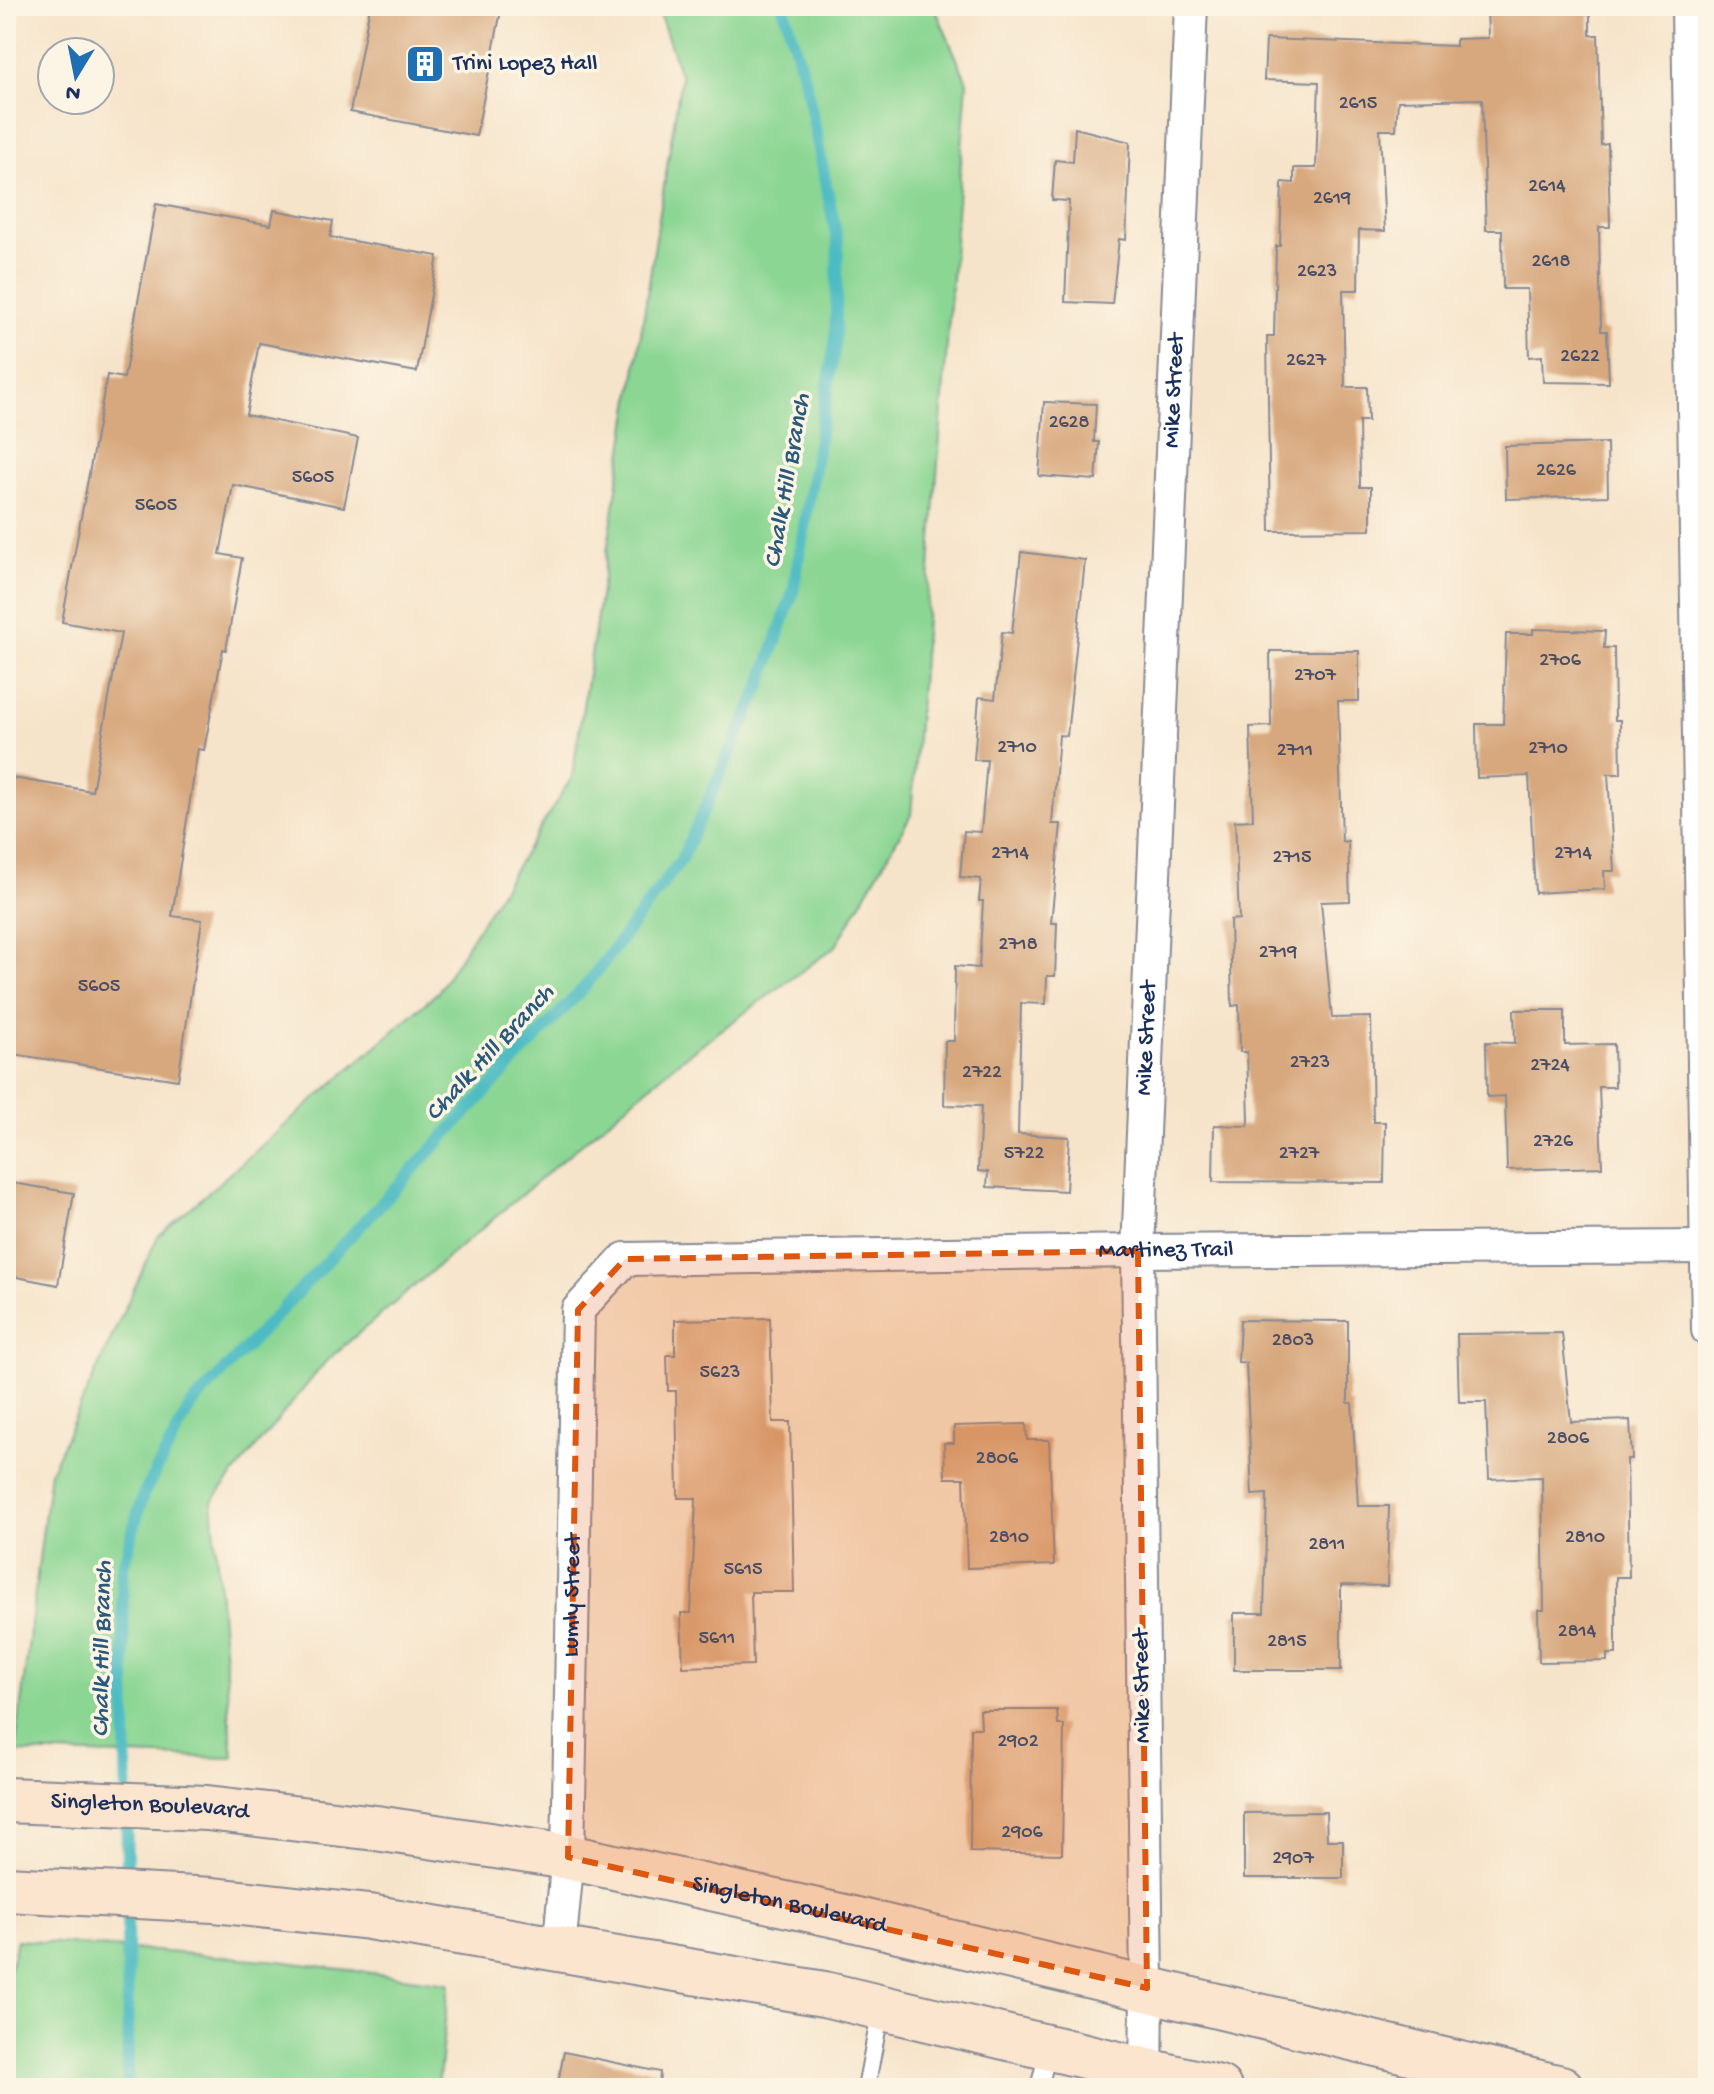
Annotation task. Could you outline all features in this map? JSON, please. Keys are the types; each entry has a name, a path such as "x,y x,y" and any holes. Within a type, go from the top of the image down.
{"main road":[{"name":"Singleton Boulevard","path":"20,1800 207,1808 376,1828 568,1857 840,1916 1561,2088"},
{"path":"18,1890 213,1900 369,1917 824,1994 881,2008 1044,2068 1219,2088"}],"street":[{"name":"Mike Street","path":"1146,2079 1138,1251 1191,6"},
{"path":"1688,6 1708,1330"},
{"name":"Martinez Trail","path":"625,1259 1708,1247"},
{"name":"Lumly Street","path":"559,1949 568,1857 578,1310 625,1259"}],"lane":[{"path":"866,2088 881,2008"}],"highlighted area":[{"path":"1138,1251 1147,1988 568,1857 578,1310 625,1259"}],"green space":[{"path":"657,6 934,6 967,82 911,815 836,946 679,1061 326,1361 212,1501 233,1758 15,1752 50,1472 158,1236 438,992 572,777 681,77"},
{"path":"17,1940 279,1961 449,1983 438,2088 8,2088 6,1984"}],"building":[{"name":"Trini Lopez Hall","path":"370,6 502,6 476,136 350,112"},
{"path":"1487,6 1590,6 1590,35 1598,35 1601,145 1608,144 1610,227 1599,227 1601,331 1607,331 1609,383 1543,382 1542,356 1529,357 1527,289 1503,289 1502,230 1486,230 1482,99 1398,101 1396,130 1380,130 1385,231 1359,230 1358,290 1343,290 1345,387 1367,387 1368,421 1359,421 1360,487 1371,487 1371,530 1270,531 1267,336 1274,336 1276,246 1280,246 1282,182 1294,183 1294,168 1316,168 1319,82 1264,80 1266,39 1456,46 1456,39 1488,38"},
{"path":"1075,128 1130,142 1126,240 1119,239 1112,304 1065,302 1069,201 1052,200 1055,160 1073,162"},
{"path":"156,204 271,225 274,210 333,221 330,237 438,256 417,372 259,343 246,415 358,438 344,507 233,485 220,554 242,558 204,750 198,749 172,916 202,920 178,1080 6,1053 6,777 92,791 121,633 62,622 107,375 124,378"},
{"path":"1044,402 1096,404 1094,442 1099,442 1096,480 1039,476"},
{"path":"1607,443 1608,496 1506,499 1505,446"},
{"path":"1021,552 1085,560 1067,736 1059,735 1052,824 1061,824 1051,923 1057,923 1055,976 1047,976 1046,1004 1021,1003 1018,1134 1069,1137 1066,1191 987,1187 988,1172 978,1171 981,1106 944,1105 945,1041 954,1041 955,966 979,968 983,901 979,901 981,879 960,877 964,831 981,832 987,760 974,760 979,697 995,699 1002,632 1012,633"},
{"path":"1533,629 1605,631 1604,648 1614,648 1615,720 1620,720 1621,774 1608,774 1614,871 1604,871 1605,889 1535,893 1529,776 1477,778 1476,724 1503,724 1506,634 1533,634"},
{"path":"1270,651 1359,651 1359,701 1338,701 1342,842 1348,841 1350,901 1321,902 1332,1018 1371,1017 1373,1122 1385,1122 1384,1183 1213,1182 1214,1125 1248,1126 1249,1121 1247,1052 1240,1052 1239,1005 1232,1006 1230,920 1239,919 1235,821 1253,820 1250,727 1271,726"},
{"path":"1514,1010 1565,1010 1565,1045 1614,1044 1615,1087 1599,1087 1602,1167 1507,1170 1505,1096 1487,1097 1486,1042 1515,1043"},
{"path":"6,1182 74,1193 58,1285 6,1275"},
{"path":"770,1318 773,1422 790,1422 794,1592 751,1592 753,1665 683,1667 681,1613 691,1613 696,1498 678,1498 676,1391 668,1391 667,1355 675,1355 675,1320"},
{"path":"1240,1320 1348,1321 1348,1403 1352,1403 1358,1506 1389,1506 1387,1586 1341,1585 1341,1670 1234,1670 1234,1613 1264,1613 1267,1494 1252,1495 1246,1363 1238,1362"},
{"path":"1562,1333 1571,1422 1630,1420 1632,1459 1627,1459 1629,1577 1616,1577 1616,1654 1607,1654 1607,1661 1539,1662 1538,1610 1544,1610 1542,1477 1489,1479 1486,1402 1459,1402 1457,1334"},
{"path":"1026,1424 1027,1440 1049,1440 1054,1565 967,1568 964,1478 945,1478 944,1443 954,1443 954,1426"},
{"path":"980,1710 1057,1710 1058,1725 1064,1725 1062,1854 970,1852 971,1728 981,1728"},
{"path":"1326,1812 1327,1840 1343,1840 1343,1878 1244,1878 1244,1813"},
{"path":"564,2052 660,2072 659,2088 557,2088"}],"waterway":[{"name":"Chalk Hill Branch","path":"128,2088 122,1570 143,1495 190,1407 588,983 681,860 760,687 793,592 835,344 838,244 806,84 783,6"}],"place":[{"name":"Trini Lopez Hall","path":"425,64"}]}
